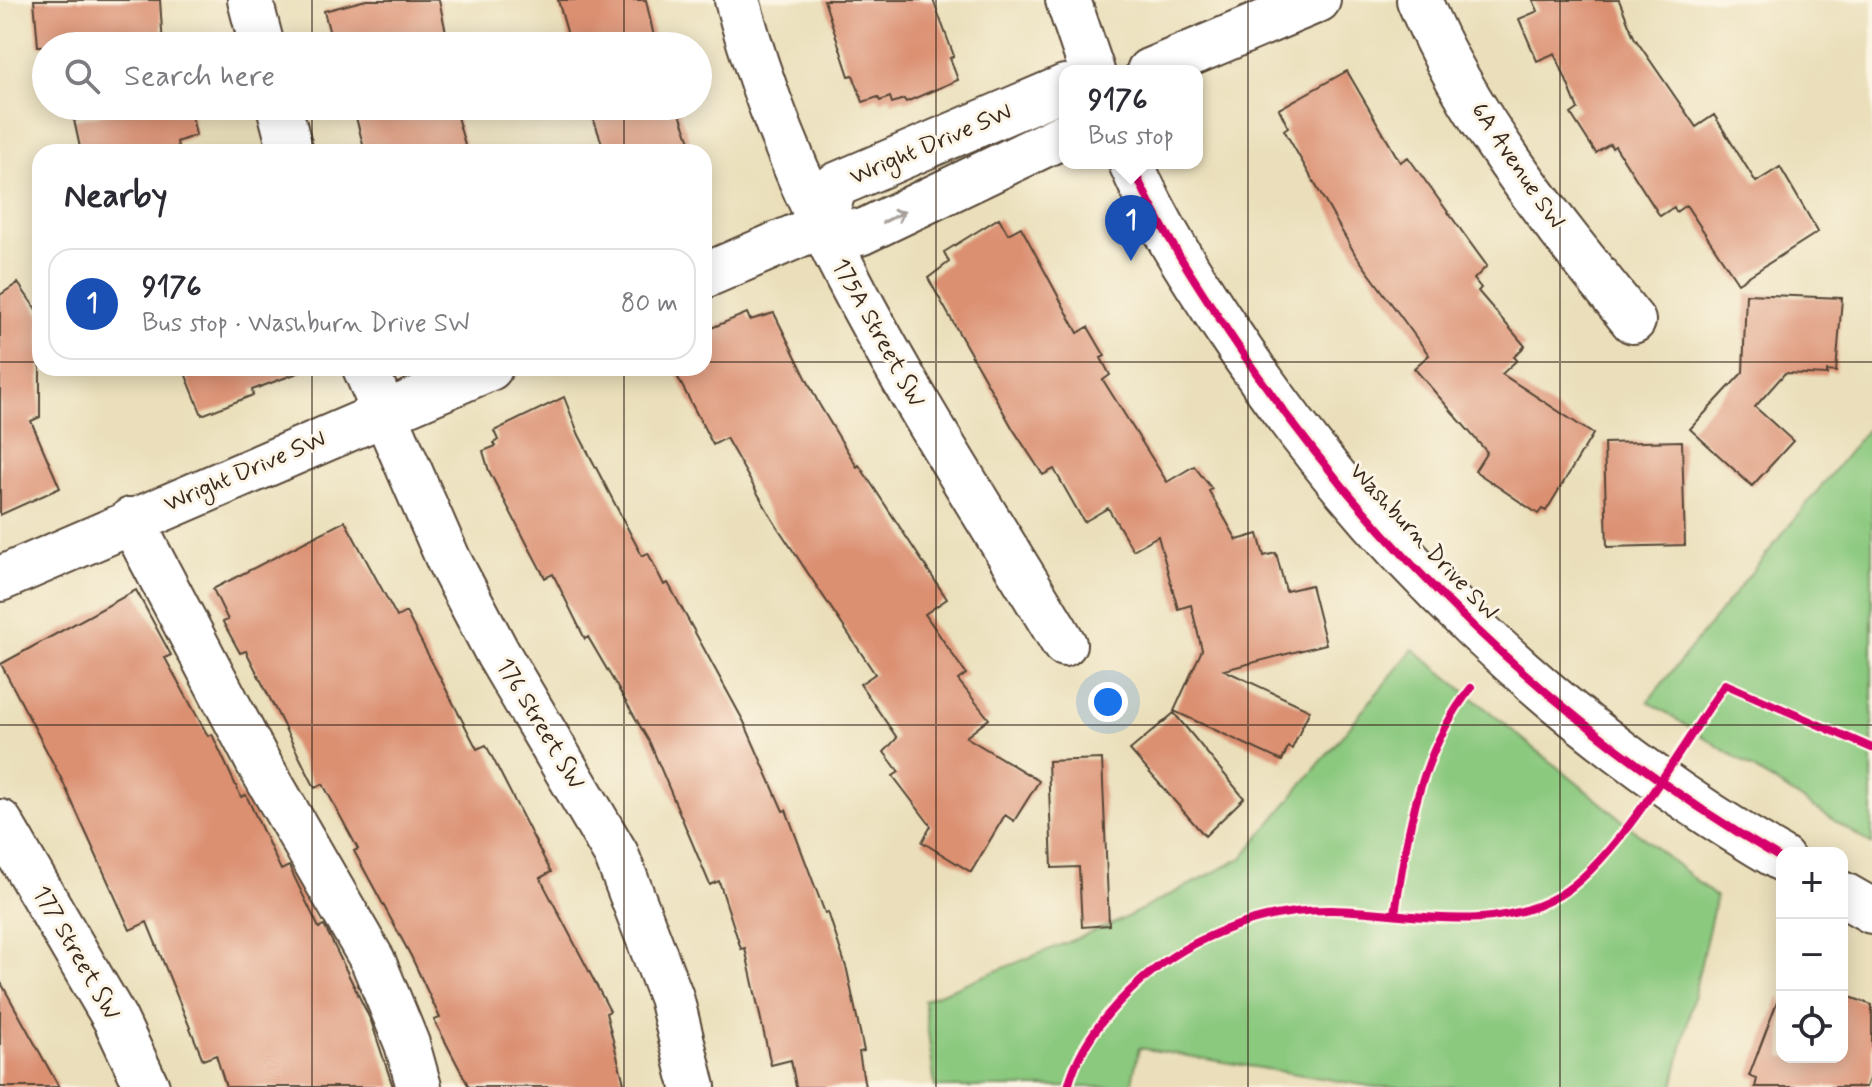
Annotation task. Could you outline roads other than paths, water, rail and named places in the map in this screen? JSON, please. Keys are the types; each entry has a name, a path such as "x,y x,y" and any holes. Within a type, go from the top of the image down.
{"street":[{"path":"250,0 258,32"},
{"name":"175A Street SW","path":"737,0 776,119 820,226 881,343 949,461 1064,644"},
{"path":"1068,0 1090,65"},
{"path":"1163,65 1318,0"},
{"name":"6A Avenue SW","path":"1419,0 1451,67 1521,178 1633,321"},
{"name":"Wright Drive SW","path":"1059,90 836,185 820,226 860,233 1059,138"},
{"path":"283,120 289,144"},
{"name":"Washburn Drive SW","path":"1134,169 1183,263 1269,393 1404,558 1486,640 1563,707 1659,780 1776,855"},
{"path":"712,273 820,226"},
{"name":"176 Street SW","path":"368,376 449,561 616,854 671,997 693,1087"},
{"name":"Wright Drive SW","path":"0,579 471,376"},
{"path":"131,520 258,762 373,961 407,1044 419,1087"},
{"name":"177 Street SW","path":"0,822 115,1019 147,1087"},
{"path":"1848,897 1872,911"}],"place":[{"name":"9176","path":"1131,261"}]}
